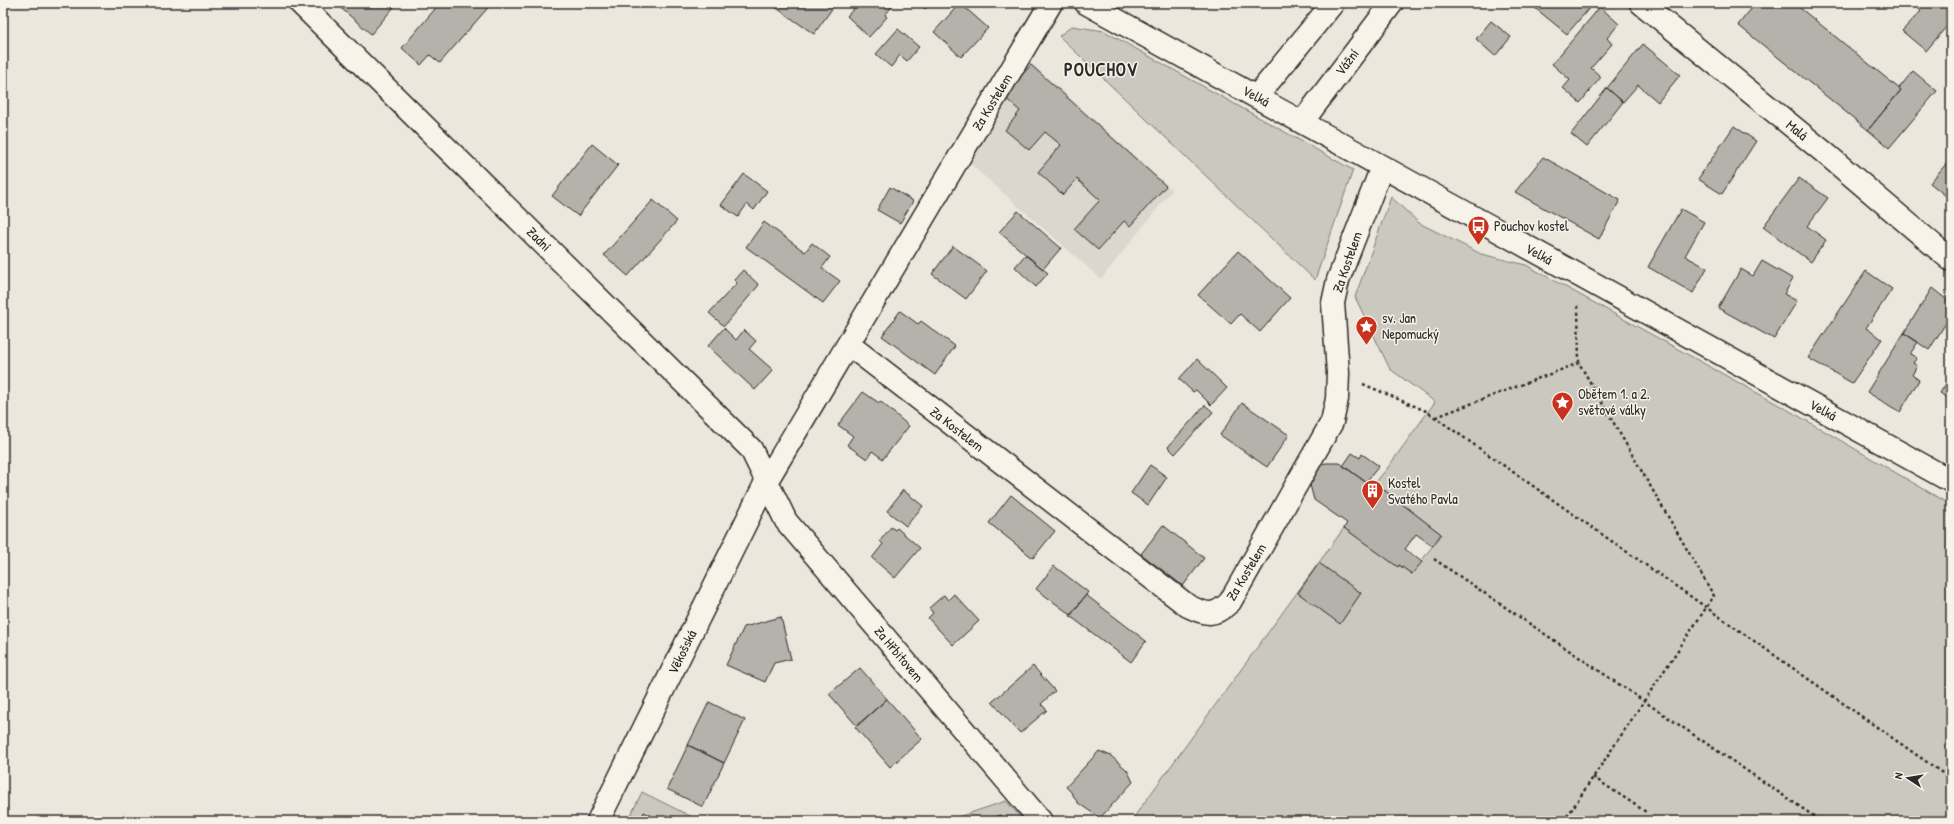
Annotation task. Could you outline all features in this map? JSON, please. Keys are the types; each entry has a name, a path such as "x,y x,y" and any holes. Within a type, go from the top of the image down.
{"street":[{"name":"Zadní","path":"300,3 751,449 766,482"},
{"name":"Za Kostelem","path":"766,482 1051,3"},
{"name":"Velká","path":"1086,3 1303,121 1382,167 1951,481"},
{"path":"1257,96 1333,3"},
{"name":"Vážní","path":"1303,121 1392,3"},
{"name":"Malá","path":"1641,3 1825,153 1951,260"},
{"name":"Za Kostelem","path":"848,344 1188,606 1205,612 1220,612 1230,602 1332,422 1337,399 1338,372 1333,303 1338,280 1382,167"},
{"name":"Věkošská","path":"598,821 766,482"},
{"name":"Za Hřbitovem","path":"766,482 786,521 1041,821"}],"path":[{"path":"1564,821 1714,596 1579,363 1577,275"},
{"path":"1436,418 1579,363"},
{"path":"1338,372 1426,411 1951,779"},
{"path":"1434,559 1643,702 1821,821"},
{"path":"1593,778 1646,812"}],"shaded area":[{"path":"1072,26 1104,31 1353,170 1315,280 1059,36"},
{"path":"1030,62 1172,190 1101,279 968,162 999,100"},
{"path":"1391,197 1419,223 1481,254 1526,265 1797,415 1951,505 1951,821 1131,821 1344,528 1398,566 1399,565 1412,574 1441,534 1375,483 1435,402 1390,369 1355,297"},
{"path":"642,792 700,821 628,821"},
{"path":"1006,801 1024,821 946,821"}],"building":[{"path":"335,3 394,3 394,7 371,34"},
{"path":"440,3 492,3 440,63 430,55 421,65 402,48"},
{"path":"778,3 836,3 814,34 775,7"},
{"path":"859,3 895,3 885,15 887,17 869,37 847,16"},
{"path":"920,3 931,3 925,9"},
{"path":"960,3 988,28 961,57 934,32"},
{"path":"1540,3 1587,3 1591,6 1567,34 1535,8"},
{"path":"1756,3 1794,3 1901,90 1868,130 1738,25"},
{"path":"1912,3 1951,3 1951,21 1926,51 1902,31 1921,11"},
{"path":"1600,7 1619,24 1607,38 1612,44 1591,68 1601,77 1580,103 1563,88 1570,80 1552,64"},
{"path":"1491,21 1511,37 1495,56 1476,39"},
{"path":"898,29 919,47 907,61 900,55 891,67 876,54"},
{"path":"1643,44 1680,75 1658,102 1638,85 1623,102 1607,88"},
{"path":"1031,65 1166,186 1130,226 1124,221 1098,250 1074,229 1100,200 1077,179 1063,195 1038,172 1061,145 1045,132 1029,150 1005,130 1020,111 1003,96"},
{"path":"1913,71 1937,91 1889,148 1868,130 1901,90 1899,88"},
{"path":"1607,88 1623,102 1587,147 1571,134"},
{"path":"1734,126 1756,141 1722,194 1698,179"},
{"path":"592,144 618,165 578,216 552,196"},
{"path":"1543,157 1620,200 1599,239 1515,192"},
{"path":"1951,158 1951,200 1930,183"},
{"path":"744,174 767,191 754,210 747,204 738,217 721,205"},
{"path":"1799,178 1828,198 1807,226 1826,240 1811,262 1763,227"},
{"path":"890,187 913,201 900,223 877,210"},
{"path":"653,200 677,221 628,276 604,255"},
{"path":"1681,209 1704,222 1685,256 1707,268 1693,293 1648,267"},
{"path":"1018,211 1061,248 1043,269 999,232"},
{"path":"764,222 805,252 812,243 830,257 822,268 840,281 823,303 746,247"},
{"path":"953,246 987,271 966,299 932,274"},
{"path":"1238,251 1290,298 1260,332 1240,314 1231,324 1198,295"},
{"path":"1025,255 1048,273 1036,287 1015,267"},
{"path":"1762,261 1793,279 1784,294 1797,301 1774,339 1718,308 1741,269 1753,276"},
{"path":"743,270 759,285 724,326 709,313 737,283 734,280"},
{"path":"1866,271 1892,289 1866,328 1882,339 1852,383 1808,358"},
{"path":"1932,288 1951,303 1951,315 1929,350 1904,333"},
{"path":"900,311 918,324 921,321 955,346 935,375 882,336"},
{"path":"724,328 736,340 744,330 756,341 749,349 773,370 755,390 708,346"},
{"path":"1904,333 1918,342 1910,354 1917,358 1913,363 1917,366 1912,375 1919,380 1900,412 1867,392"},
{"path":"1197,359 1227,388 1211,405 1196,390 1193,392 1179,379"},
{"path":"1951,376 1951,400 1940,393"},
{"path":"863,392 879,403 880,401 909,426 883,459 872,451 867,459 847,445 853,436 838,425"},
{"path":"1242,403 1289,435 1267,467 1220,435"},
{"path":"1205,405 1213,412 1175,454 1168,447"},
{"path":"1352,453 1360,458 1362,454 1379,466 1366,482 1343,466"},
{"name":"Kostel Svatého Pavla","path":"1326,463 1340,463 1372,487 1375,483 1441,534 1433,546 1416,534 1405,549 1422,562 1412,574 1399,565 1398,567 1344,528 1347,523 1314,500 1309,481 1320,465"},
{"path":"1150,465 1167,477 1148,505 1131,493"},
{"path":"903,490 923,506 906,526 887,511"},
{"path":"1011,495 1055,531 1033,558 989,523"},
{"path":"1163,525 1204,558 1183,586 1141,554"},
{"path":"891,527 895,530 897,528 920,548 895,578 872,558 883,544 880,541"},
{"path":"1319,563 1361,593 1340,624 1298,593"},
{"path":"1054,566 1088,592 1071,615 1036,589"},
{"path":"954,594 979,621 953,645 928,618 933,613 929,608 944,595 948,600"},
{"path":"1086,595 1146,641 1131,662 1070,616"},
{"path":"781,617 791,659 774,663 765,682 726,665 744,627"},
{"path":"1033,666 1055,691 1041,704 1047,710 1020,733 992,702"},
{"path":"860,668 887,699 857,726 829,694"},
{"path":"887,699 922,739 890,767 855,727"},
{"path":"709,702 745,720 724,763 688,745"},
{"path":"688,745 724,763 703,807 667,789"},
{"path":"1099,751 1111,756 1127,770 1133,782 1100,818 1078,803 1066,787"},
{"path":"644,812 660,820 660,821 641,821"},
{"path":"1000,815 1002,821 985,821 985,820"}],"place":[{"name":"Pouchov kostel","path":"1479,246"},
{"name":"sv. Jan Nepomucký","path":"1366,346"},
{"name":"Obětem 1. a 2. světové války","path":"1563,422"},
{"name":"Kostel Svatého Pavla","path":"1372,510"}],"district":[{"name":"POUCHOV","path":"1101,70"}]}
